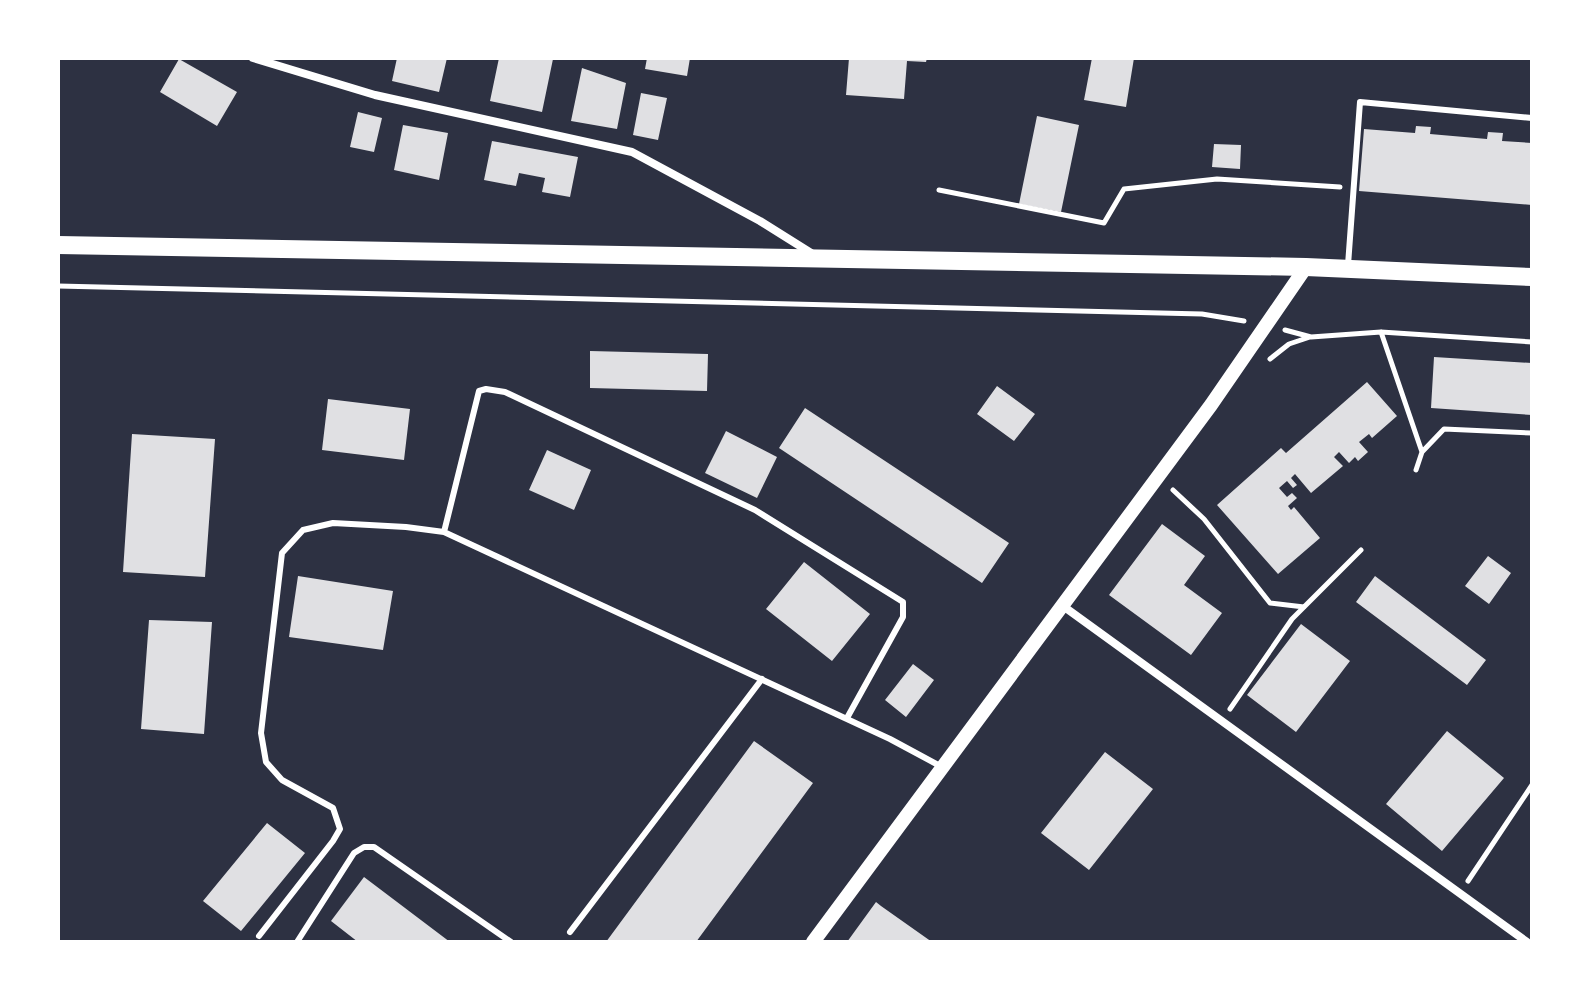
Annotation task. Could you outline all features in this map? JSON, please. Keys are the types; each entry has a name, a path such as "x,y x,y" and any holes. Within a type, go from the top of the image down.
{"main road":[{"path":"58,245 1306,267 1532,277"}],"street":[{"path":"253,58 375,95 632,152 760,221 818,258"},
{"path":"813,942 1063,606 1268,325 1306,267"},
{"path":"1063,606 1527,942"}],"lane":[{"path":"1348,269 1360,102 1532,118"},
{"path":"444,532 479,391 505,392 755,510 903,602 903,617 847,718"},
{"path":"259,936 340,829 333,808 282,780 266,762 261,733 282,553 303,530 333,523 444,532 847,718 942,767"},
{"path":"570,932 762,679"},
{"path":"297,942 354,853 364,847 374,847 511,942"}],"path":[{"path":"939,190 1104,223 1124,189 1217,179 1353,187"},
{"path":"58,286 1202,314 1268,325 1311,337 1381,332 1532,342"},
{"path":"1381,332 1422,452"},
{"path":"1416,470 1422,452 1444,429 1532,433"},
{"path":"1172,489 1204,519 1270,603 1304,607"},
{"path":"1222,721 1292,619 1361,550"},
{"path":"1460,893 1532,785"}],"building":[{"path":"397,58 447,58 439,92 392,81"},
{"path":"499,58 553,59 542,112 490,101"},
{"path":"647,58 690,58 687,76 645,69"},
{"path":"849,58 927,58 926,62 907,61 904,99 846,95"},
{"path":"1092,58 1134,58 1126,107 1084,100"},
{"path":"179,59 237,92 217,126 160,92"},
{"path":"582,68 626,83 617,129 571,121"},
{"path":"641,93 667,98 658,140 633,135"},
{"path":"358,112 382,118 374,152 350,147"},
{"path":"1037,116 1079,125 1061,212 1019,204"},
{"path":"403,125 448,133 439,180 394,170"},
{"path":"1416,126 1431,127 1430,134 1487,139 1488,132 1503,133 1502,141 1532,143 1532,205 1359,191 1364,129 1415,133"},
{"path":"492,141 578,157 570,197 542,192 545,178 519,173 516,186 484,180"},
{"path":"1214,144 1241,145 1240,169 1212,167"},
{"path":"590,351 708,354 707,391 590,388"},
{"path":"1434,357 1532,363 1532,415 1431,408"},
{"path":"1367,382 1397,416 1372,438 1369,434 1359,442 1368,452 1358,461 1355,457 1349,463 1339,452 1334,457 1343,466 1311,493 1295,474 1291,478 1297,485 1293,488 1287,481 1279,488 1287,497 1292,493 1297,498 1288,506 1291,510 1294,507 1320,538 1278,574 1217,505 1281,448 1286,453"},
{"path":"997,386 1035,414 1014,441 977,414"},
{"path":"328,399 410,409 404,460 322,450"},
{"path":"805,408 1009,543 982,583 779,448"},
{"path":"726,431 777,457 757,498 705,473"},
{"path":"132,434 215,439 205,577 123,572"},
{"path":"547,450 591,470 574,510 529,490"},
{"path":"1162,524 1205,556 1184,585 1222,613 1191,655 1109,595"},
{"path":"1488,556 1511,573 1489,604 1465,586"},
{"path":"804,562 870,614 832,661 766,609"},
{"path":"298,576 393,591 383,650 289,637"},
{"path":"1375,576 1486,660 1467,685 1356,602"},
{"path":"149,620 212,622 204,734 141,729"},
{"path":"1301,624 1350,661 1296,732 1247,695"},
{"path":"913,664 934,680 906,717 885,700"},
{"path":"1447,731 1504,778 1442,851 1386,804"},
{"path":"754,741 813,783 696,942 606,942"},
{"path":"1105,752 1153,789 1089,870 1041,833"},
{"path":"267,823 305,853 241,931 203,901"},
{"path":"364,877 450,942 358,942 331,921"},
{"path":"876,902 881,906 932,942 847,942"}]}
